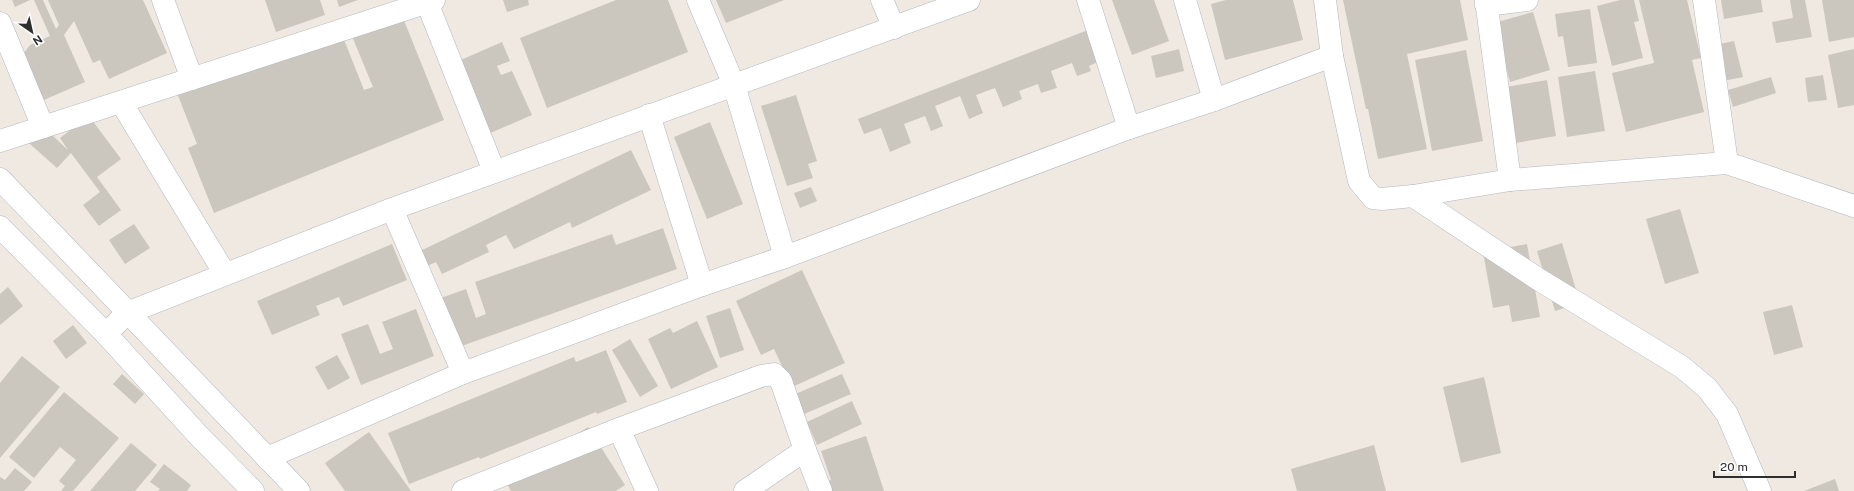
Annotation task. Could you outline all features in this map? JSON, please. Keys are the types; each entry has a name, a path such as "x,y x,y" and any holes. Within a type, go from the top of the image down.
{"street":[{"path":"163,0 192,79"},
{"path":"698,0 734,85 785,257"},
{"path":"882,0 894,28"},
{"path":"106,334 127,313 392,209 970,0"},
{"path":"1088,0 1129,128"},
{"path":"1185,0 1214,100"},
{"path":"1325,0 1332,56 1359,181 1373,198 1382,199 1413,196 1510,180 1727,163 1854,206"},
{"path":"1510,180 1486,2 1527,0"},
{"path":"1704,0 1727,163"},
{"path":"0,141 429,1 494,171"},
{"path":"0,23 43,127"},
{"path":"267,458 463,373 702,285 785,257 1129,128 1214,100 1332,56"},
{"path":"121,102 225,274"},
{"path":"649,115 702,285"},
{"path":"0,179 299,491"},
{"path":"1413,196 1538,279 1682,367 1707,388 1727,414 1760,491"},
{"path":"392,209 463,373"},
{"path":"0,227 106,334 199,436 253,491"},
{"path":"463,491 619,429 761,376 774,374 781,381 821,491"},
{"path":"619,429 647,491"},
{"path":"745,491 805,450"}],"building":[{"path":"12,0 30,0 15,7"},
{"path":"34,0 43,0 56,29 59,25 48,0 143,0 167,53 109,79 100,60 93,63 74,21 64,35 85,82 44,100 23,54 30,45 50,36"},
{"path":"265,0 320,0 325,15 276,32"},
{"path":"337,0 358,0 339,7"},
{"path":"503,0 528,0 529,5 507,12"},
{"path":"616,0 668,0 688,52 547,108 520,38"},
{"path":"716,0 784,0 726,23"},
{"path":"1112,0 1154,0 1169,41 1132,55"},
{"path":"1226,0 1293,0 1303,40 1225,60 1211,4"},
{"path":"1343,0 1460,0 1468,40 1407,54 1427,149 1378,159"},
{"path":"1620,0 1634,0 1639,21 1634,22 1643,58 1612,66 1597,6"},
{"path":"1639,0 1687,0 1701,58 1692,60 1704,112 1626,132 1612,73 1654,63"},
{"path":"1721,0 1761,0 1763,12 1724,19"},
{"path":"1790,0 1805,0 1812,37 1776,43 1772,22 1793,18"},
{"path":"1822,0 1854,0 1854,37 1829,42"},
{"path":"399,8 444,120 214,213 188,148 197,144 175,88 339,27 364,90 373,87 349,29"},
{"path":"1590,9 1597,63 1568,67 1563,36 1558,37 1555,14"},
{"path":"1533,12 1550,70 1510,82 1494,23"},
{"path":"1088,30 1100,61 1089,66 1091,71 1077,76 1072,63 1051,71 1057,88 1041,93 1038,84 1019,91 1022,99 1003,107 995,88 976,95 983,113 969,119 960,96 935,106 943,126 931,131 925,116 904,124 911,143 890,152 881,128 864,134 858,119"},
{"path":"1734,41 1743,77 1718,82 1710,46"},
{"path":"502,42 510,61 497,66 501,75 512,71 532,115 486,135 454,63"},
{"path":"1179,49 1184,71 1156,78 1151,56"},
{"path":"1854,49 1854,105 1838,108 1828,55"},
{"path":"1466,50 1483,141 1432,151 1415,60"},
{"path":"1595,71 1605,131 1567,137 1558,77"},
{"path":"1823,75 1827,100 1808,102 1805,78"},
{"path":"1771,77 1776,93 1733,107 1728,90"},
{"path":"1547,80 1556,136 1516,143 1506,87"},
{"path":"796,95 817,161 808,164 813,178 787,186 761,106"},
{"path":"89,116 121,159 97,177 121,210 99,226 83,205 100,192 71,153 57,168 21,136 36,120 68,150 60,138"},
{"path":"710,122 743,204 707,219 674,137"},
{"path":"631,150 651,190 572,228 570,222 514,249 506,235 486,245 489,252 442,274 436,262 425,267 418,252"},
{"path":"811,187 817,201 800,208 794,193"},
{"path":"1680,209 1699,273 1665,284 1646,219"},
{"path":"134,224 150,248 125,264 109,240"},
{"path":"663,228 677,269 456,348 438,299 466,289 476,318 486,314 475,282 612,234 616,245"},
{"path":"1562,243 1580,303 1555,311 1537,251"},
{"path":"392,244 407,280 343,306 339,297 316,306 320,315 272,335 257,301"},
{"path":"1527,244 1540,317 1512,322 1509,305 1493,308 1483,252"},
{"path":"802,270 845,363 792,387 774,349 761,355 736,301"},
{"path":"8,287 23,306 0,325 0,294"},
{"path":"1792,305 1803,347 1774,355 1763,312"},
{"path":"730,308 744,350 720,358 706,316"},
{"path":"416,309 434,356 361,385 341,334 368,324 380,354 393,349 382,322"},
{"path":"697,321 718,367 671,389 648,339 670,328 673,333"},
{"path":"73,325 87,343 66,359 53,341"},
{"path":"630,339 658,386 640,397 612,350"},
{"path":"606,350 627,402 597,414 596,412 480,459 479,457 409,484 388,433 574,357 576,362"},
{"path":"337,355 350,378 328,390 315,367"},
{"path":"22,356 60,387 0,458 0,383"},
{"path":"122,374 144,394 135,404 113,384"},
{"path":"842,374 851,394 802,415 793,395"},
{"path":"1484,377 1501,453 1461,463 1443,387"},
{"path":"64,392 119,438 73,491 61,491 65,486 59,481 76,460 60,447 34,478 9,457"},
{"path":"852,401 862,424 817,445 807,422"},
{"path":"588,427 625,485 616,491 511,491 505,481"},
{"path":"369,432 411,491 345,491 325,463"},
{"path":"866,436 884,491 831,491 828,481 831,480 821,451"},
{"path":"131,443 157,465 135,491 90,491"},
{"path":"1374,445 1386,491 1297,491 1291,469"},
{"path":"164,464 191,485 187,491 158,491 160,489 150,482"},
{"path":"15,468 32,482 24,491 0,491 0,477 5,480"},
{"path":"1835,479 1839,491 1804,491"}]}
